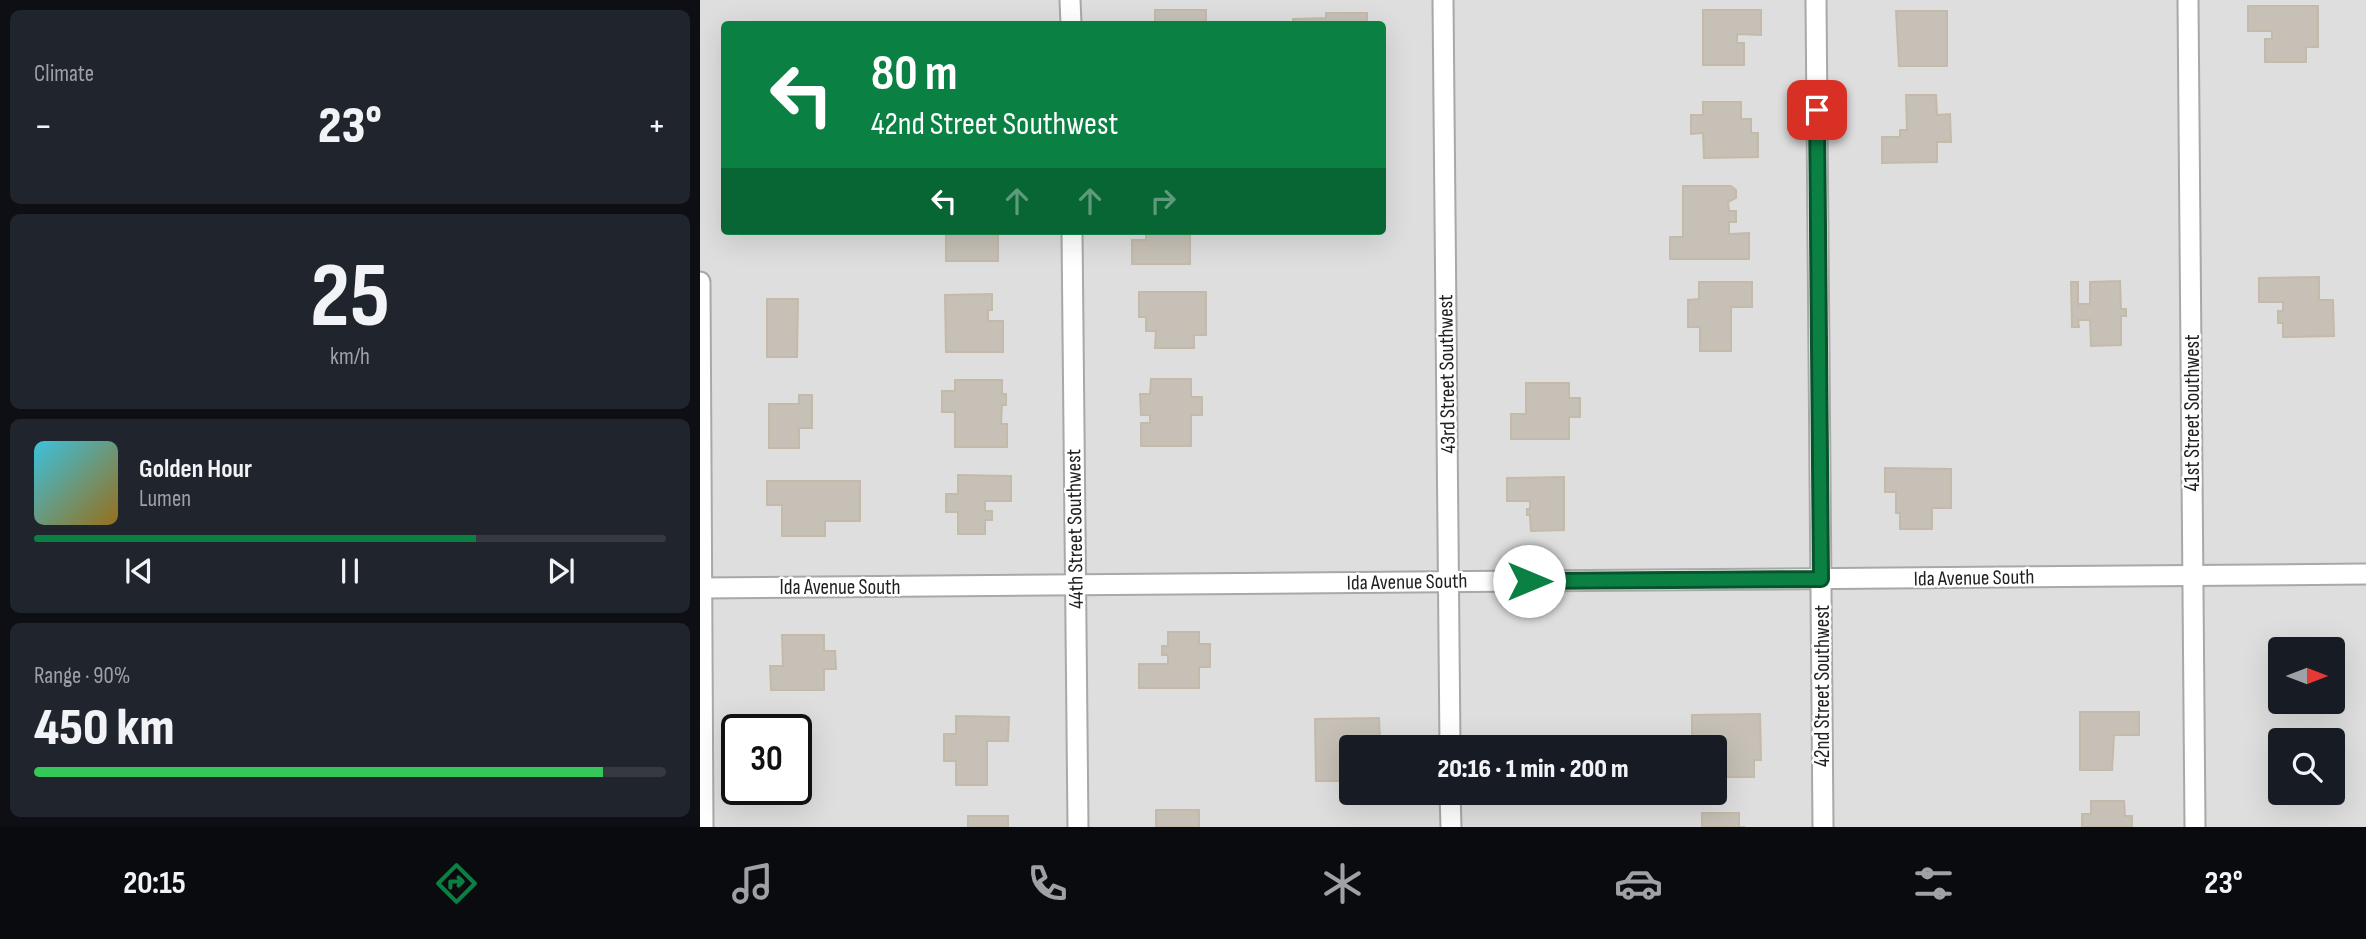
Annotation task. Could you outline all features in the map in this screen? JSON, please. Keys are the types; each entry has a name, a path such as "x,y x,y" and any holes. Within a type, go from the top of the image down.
{"street":[{"path":"1070,0 1070,21"},
{"name":"43rd Street Southwest","path":"1443,0 1450,735"},
{"name":"42nd Street Southwest","path":"1815,0 1823,827"},
{"name":"41st Street Southwest","path":"2188,0 2195,827"},
{"name":"44th Street Southwest","path":"1072,235 1078,827"},
{"path":"700,282 704,827"},
{"name":"Ida Avenue South","path":"701,588 2366,574"},
{"path":"1450,805 1451,827"}],"shaded area":[{"path":"700,0 2366,0 2366,827 700,827"}],"building":[{"path":"2248,6 2318,6 2318,47 2306,47 2306,62 2265,62 2265,39 2272,39 2272,31 2248,31"},
{"path":"1155,10 1206,10 1206,21 1155,21"},
{"path":"1703,10 1761,10 1761,35 1737,34 1737,43 1744,43 1744,65 1703,65"},
{"path":"1896,11 1947,11 1947,66 1899,66"},
{"path":"1326,13 1367,13 1367,21 1293,21 1326,18"},
{"path":"1906,95 1936,95 1937,115 1950,114 1951,142 1937,142 1937,162 1882,163 1882,137 1900,137 1900,130 1907,130"},
{"path":"1703,102 1741,102 1741,119 1751,119 1751,133 1758,133 1758,157 1704,158 1703,133 1691,134 1691,115 1703,115"},
{"path":"1683,186 1731,186 1736,190 1736,198 1728,202 1729,211 1736,211 1736,222 1729,222 1729,234 1749,233 1749,259 1670,259 1670,237 1683,237"},
{"path":"946,235 998,235 998,261 946,261"},
{"path":"1146,235 1190,235 1190,264 1132,264 1132,240 1146,240"},
{"path":"2319,277 2319,300 2333,300 2334,336 2283,337 2283,323 2278,323 2278,311 2283,311 2283,302 2259,302 2259,278"},
{"path":"2120,281 2121,309 2126,309 2126,316 2121,316 2121,345 2091,346 2090,320 2078,320 2079,327 2072,327 2071,282 2078,282 2078,304 2090,304 2090,282"},
{"path":"1699,282 1752,282 1752,307 1731,307 1731,351 1700,351 1700,327 1688,327 1688,300 1699,299"},
{"path":"1139,292 1206,292 1206,335 1194,335 1194,348 1155,348 1156,331 1146,331 1146,317 1139,317"},
{"path":"992,294 992,310 988,310 988,321 1003,321 1003,352 946,352 945,295"},
{"path":"767,299 798,299 797,357 767,357"},
{"path":"1151,379 1191,379 1191,397 1202,397 1202,415 1191,415 1191,446 1141,446 1141,423 1150,423 1150,415 1141,415 1140,394 1150,394"},
{"path":"955,380 1002,380 1002,394 1006,394 1006,405 1002,405 1001,424 1007,424 1007,447 955,447 955,412 942,412 942,391 955,391"},
{"path":"1526,383 1569,383 1569,398 1580,398 1580,417 1569,417 1569,439 1511,439 1511,414 1526,414"},
{"path":"799,395 812,395 812,428 799,428 799,448 769,448 769,404 799,404"},
{"path":"1885,468 1951,469 1951,508 1932,508 1932,529 1900,529 1900,513 1896,513 1896,492 1885,492"},
{"path":"958,475 1011,476 1011,501 985,501 985,511 992,511 992,520 985,520 985,534 958,534 958,512 946,512 946,494 958,494"},
{"path":"1564,477 1564,530 1531,531 1530,515 1527,515 1530,501 1507,501 1507,478"},
{"path":"767,481 860,481 860,521 825,521 825,536 782,536 782,505 767,505"},
{"path":"1168,632 1199,632 1199,644 1210,644 1210,667 1199,667 1199,688 1139,688 1139,664 1168,664 1168,655 1162,655 1162,646 1168,646"},
{"path":"782,635 824,635 824,651 835,651 836,669 824,669 824,690 771,690 770,666 783,666"},
{"path":"2080,712 2139,712 2139,735 2114,735 2112,770 2080,770"},
{"path":"1760,714 1761,760 1754,760 1754,777 1727,777 1727,735 1692,735 1692,715"},
{"path":"956,716 1009,717 1008,741 987,741 987,785 956,785 956,761 944,761 944,734 956,734"},
{"path":"1379,718 1380,735 1339,735 1339,781 1316,781 1315,719"},
{"path":"2091,801 2124,801 2125,816 2132,816 2132,827 2082,827 2082,814 2091,814"},
{"path":"1156,810 1199,810 1199,827 1156,827"},
{"path":"1702,813 1739,813 1739,827 1702,827"},
{"path":"968,816 1008,816 1008,827 968,827"}],"route":[{"path":"1529,581 1821,579 1817,110"}]}
